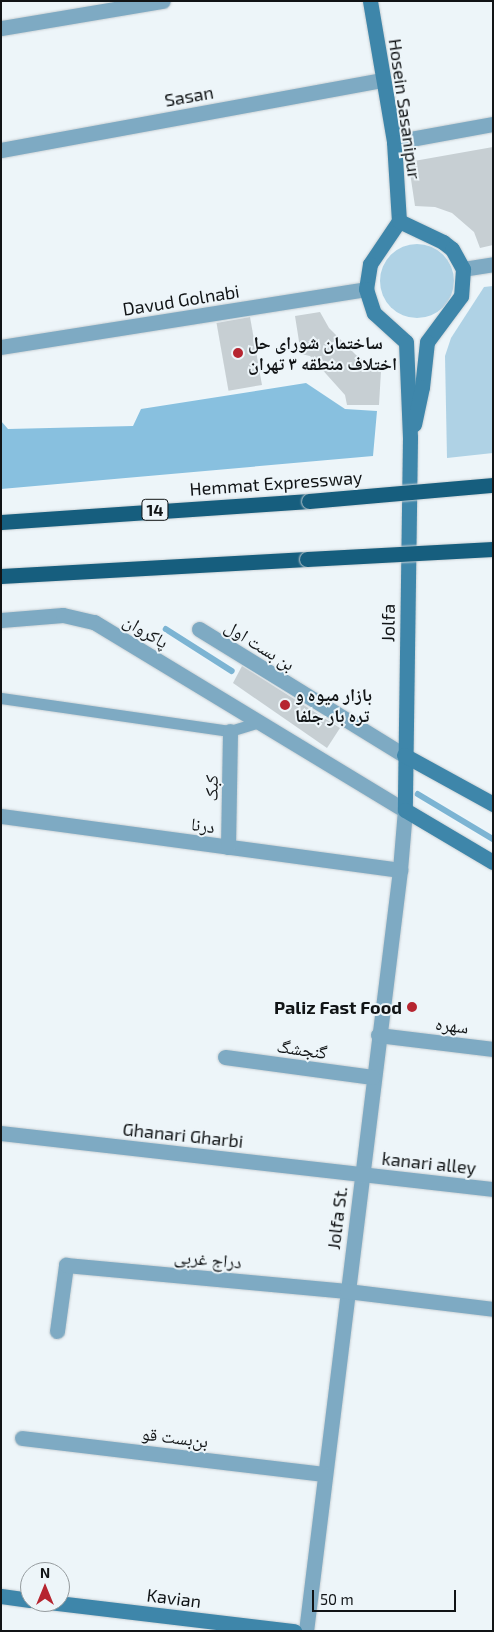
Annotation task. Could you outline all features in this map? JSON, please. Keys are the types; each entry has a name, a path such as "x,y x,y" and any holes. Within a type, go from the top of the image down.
{"highway":[{"name":"Hemmat Expressway","path":"1,522 309,501 493,485"},
{"path":"1,576 493,549"}],"main road":[{"name":"Hosein Sasanipur","path":"370,1 394,142 399,221"},
{"path":"399,221 443,242 452,249 463,269 461,296 427,342 422,387 410,438 406,342 374,313 366,289 370,264 399,221"},
{"name":"Jolfa","path":"405,810 404,755 410,438"},
{"path":"404,755 493,804"},
{"path":"405,810 493,862"},
{"path":"1,1596 20,1599"},
{"name":"Kavian","path":"70,1604 294,1631"}],"street":[{"path":"1,28 163,1"},
{"name":"Sasan","path":"1,150 383,80"},
{"path":"394,142 493,124"},
{"path":"463,269 493,264"},
{"name":"Davud Golnabi","path":"1,347 366,289"},
{"name":"پاکروان","path":"1,620 62,615 94,622 405,810"},
{"name":"بن بست اول","path":"199,629 404,755"},
{"name":"کبک","path":"228,847 230,731"},
{"name":"Jolfa St.","path":"306,1631 400,870 405,810"},
{"name":"درنا","path":"1,816 400,870"},
{"name":"سهره","path":"378,1036 493,1049"},
{"name":"گنجشگ","path":"225,1057 373,1077"},
{"name":"Ghanari Gharbi","path":"1,1133 361,1174"},
{"name":"kanari alley","path":"361,1174 493,1189"},
{"name":"دراج غربی","path":"57,1331 66,1265 347,1291 493,1309"},
{"name":"بن‌بست قو","path":"22,1438 325,1474"}],"lane":[{"path":"1,698 230,731 259,722"}],"shaded area":[{"path":"410,244 424,244 438,250 448,260 454,274 454,288 448,302 438,312 424,318 410,318 396,312 386,302 380,288 380,274 386,260 396,250"},
{"path":"493,286 493,453 447,458 445,356 451,338 484,287"},
{"path":"306,383 345,409 377,411 373,456 1,489 1,421 8,429 133,426 141,409"}],"building":[{"path":"493,147 493,245 480,248 474,232 452,213 435,207 415,206 409,166 414,161"},
{"path":"320,312 329,328 356,355 381,371 379,405 347,405 345,395 310,356 301,354 295,316"},
{"name":"ساختمان شورای حل اختلاف منطقه ۳ تهران","path":"250,317 262,385 228,391 217,323"},
{"name":"بازار میوه و تره بار جلفا","path":"242,666 340,728 327,748 233,683"}],"waterway":[{"path":"166,629 232,671"},
{"path":"418,794 493,839"}],"place":[{"name":"ساختمان شورای حل اختلاف منطقه ۳ تهران","path":"238,353"},
{"name":"بازار میوه و تره بار جلفا","path":"285,705"},
{"name":"Paliz Fast Food","path":"412,1007"}]}
